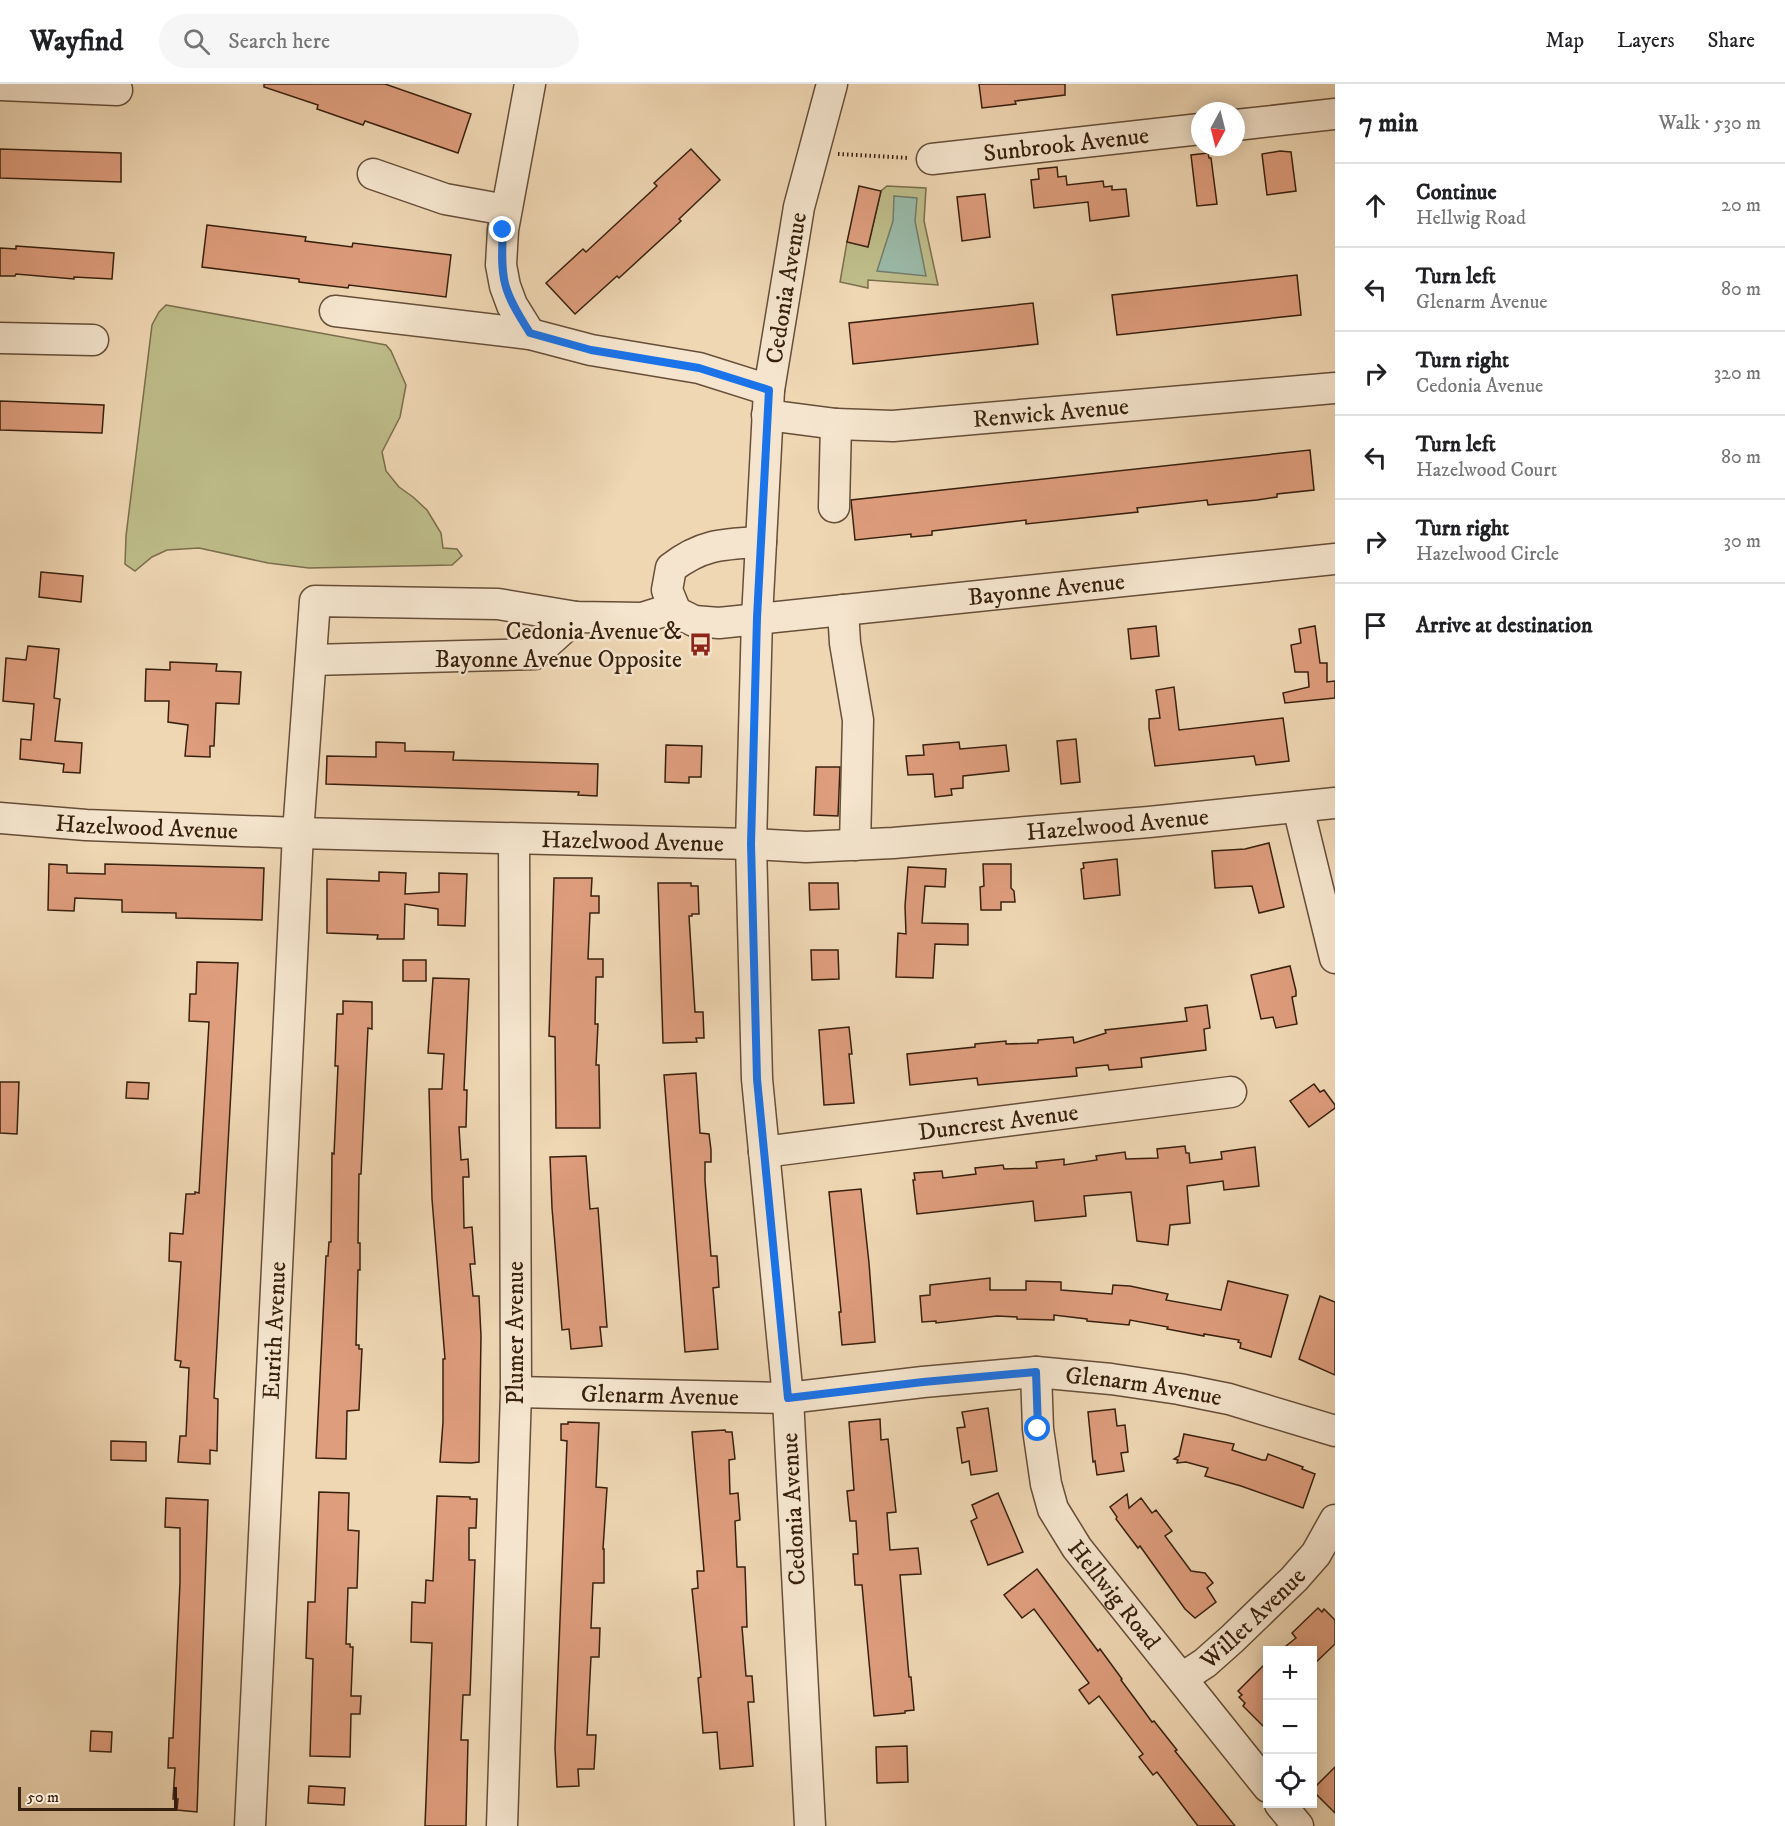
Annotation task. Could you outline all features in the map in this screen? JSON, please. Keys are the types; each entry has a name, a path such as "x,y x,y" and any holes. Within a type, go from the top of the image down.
{"street":[{"name":"Cedonia Avenue","path":"810,1826 788,1398 757,1079 751,844 757,618 768,403 799,207 832,84"},
{"path":"0,85 117,90"},
{"path":"528,85 506,210 501,265 512,305 530,333"},
{"path":"1245,124 1335,114"},
{"name":"Sunbrook Avenue","path":"932,159 1191,130"},
{"path":"373,174 445,199 506,210"},
{"name":"Renwick Avenue","path":"335,311 530,333 591,350 699,368 768,403 836,424 893,426 1335,388"},
{"path":"0,338 93,340"},
{"path":"834,507 836,424"},
{"path":"757,618 719,623 694,621 676,612 667,590 672,567 689,554 720,544 761,542"},
{"name":"Bayonne Avenue","path":"757,618 1335,559"},
{"name":"Eurith Avenue","path":"250,1826 298,833 315,602 498,604 576,617"},
{"path":"311,660 535,654 576,617 642,618 674,608"},
{"path":"843,610 845,644 858,720 855,845"},
{"name":"Hazelwood Avenue","path":"0,818 97,825 298,833 751,844 806,848 1033,833 1335,803"},
{"path":"1298,807 1324,868 1335,958"},
{"name":"Plumer Avenue","path":"502,1826 516,1392 514,840"},
{"name":"Duncrest Avenue","path":"764,1152 1231,1092"},
{"name":"Glenarm Avenue","path":"516,1392 788,1398 923,1382 1036,1372 1111,1379 1179,1389 1229,1399 1335,1431"},
{"name":"Hellwig Road","path":"1036,1372 1041,1459 1053,1509 1077,1548 1263,1781"},
{"name":"Willet Avenue","path":"1182,1678 1205,1663 1294,1579 1316,1554 1335,1520"},
{"path":"1284,1808 1298,1826"}],"path":[{"path":"813,153 932,159"}],"shaded area":[{"path":"887,186 926,188 924,221 938,285 868,280 868,288 840,282 847,242 868,246 881,191"},
{"path":"894,196 917,198 915,221 926,276 877,271 893,221"},
{"path":"166,305 386,345 406,385 400,417 382,452 386,471 399,487 427,510 441,533 443,548 457,549 462,556 452,565 309,568 268,563 199,548 167,550 152,557 135,571 125,564 126,536 152,325"}],"building":[{"path":"264,84 385,84 471,114 458,153 365,121 363,125 317,109 318,105 264,87"},
{"path":"979,84 1065,84 1065,95 1015,101 1016,104 982,108"},
{"path":"0,149 121,153 121,182 0,178"},
{"path":"691,149 720,180 679,219 681,221 619,278 617,276 575,314 546,283 583,249 586,252 657,186 654,183"},
{"path":"1291,152 1296,191 1267,195 1262,154"},
{"path":"1191,156 1209,156 1211,158 1217,204 1197,206"},
{"path":"1057,167 1058,177 1066,176 1067,185 1103,181 1104,187 1112,186 1112,190 1126,189 1129,216 1090,221 1088,202 1034,208 1031,180 1039,179 1038,169"},
{"path":"859,186 881,191 868,247 847,242"},
{"path":"985,194 990,237 962,241 957,197"},
{"path":"207,225 306,237 305,241 352,247 353,243 451,255 446,297 349,285 348,288 299,282 299,279 202,267"},
{"path":"16,246 114,253 112,279 74,277 74,279 16,274 15,276 0,276 0,248 16,249"},
{"path":"1297,275 1301,315 1117,335 1112,295"},
{"path":"1033,303 1038,344 853,364 849,323"},
{"path":"0,401 104,405 102,433 0,430"},
{"path":"1310,450 1314,490 1277,494 1277,497 1257,500 1208,505 1207,500 1137,508 1138,512 1026,524 1026,520 932,531 932,535 911,537 911,534 855,540 851,500"},
{"path":"41,572 83,576 81,602 39,597"},
{"path":"1156,626 1159,656 1131,659 1128,629"},
{"path":"1315,626 1320,663 1327,663 1327,682 1335,681 1335,698 1285,703 1283,693 1309,687 1308,672 1295,672 1291,645 1301,643 1299,629"},
{"path":"28,646 59,649 54,698 60,699 55,741 82,743 80,773 63,772 64,764 20,759 21,739 31,740 34,704 3,701 6,658 26,660"},
{"path":"170,662 217,664 216,671 241,672 239,704 216,703 214,746 210,746 210,757 185,756 188,725 168,722 169,701 145,701 146,669 170,670"},
{"path":"1174,687 1179,730 1283,718 1289,761 1256,765 1254,756 1155,766 1149,719 1160,718 1156,690"},
{"path":"1076,739 1080,782 1061,784 1057,741"},
{"path":"376,742 405,743 405,751 454,752 453,760 598,764 597,796 578,795 579,792 326,784 327,756 376,757"},
{"path":"959,742 960,749 1006,745 1009,771 963,776 963,788 951,789 952,795 935,797 933,774 908,775 906,756 924,755 923,745"},
{"path":"666,745 702,746 701,777 689,777 689,783 665,782"},
{"path":"816,767 840,767 838,816 814,815"},
{"path":"1269,843 1284,907 1259,913 1252,886 1215,888 1212,851 1245,849"},
{"path":"1117,859 1120,895 1084,899 1081,869 1084,868 1083,863"},
{"path":"49,864 67,865 67,873 105,874 105,864 264,868 262,920 176,918 176,913 122,912 122,900 75,898 74,911 48,910"},
{"path":"983,864 1011,864 1011,888 1014,891 1015,902 1001,902 1001,910 981,910 980,887 984,886"},
{"path":"908,867 946,869 945,887 925,886 922,923 968,924 968,945 935,944 933,978 896,977 898,933 906,934 905,906"},
{"path":"379,872 406,873 405,894 439,892 439,873 467,874 465,926 438,925 438,909 405,904 404,939 377,939 378,935 327,933 327,879 379,881"},
{"path":"554,878 592,878 591,896 599,896 599,913 590,913 588,959 603,959 603,977 596,977 595,1024 598,1024 596,1065 599,1065 600,1128 556,1128 555,1037 549,1036"},
{"path":"658,883 691,883 691,886 698,886 699,914 689,916 695,1012 703,1012 704,1038 696,1038 697,1042 663,1043"},
{"path":"809,883 838,883 839,909 810,910"},
{"path":"811,950 838,950 839,979 812,980"},
{"path":"403,960 426,960 426,981 403,981"},
{"path":"197,962 238,963 214,1398 218,1399 217,1451 210,1450 210,1464 178,1462 180,1436 186,1436 189,1368 180,1367 181,1361 175,1360 181,1262 169,1261 170,1233 183,1234 186,1194 199,1193 209,1022 189,1021 190,994 196,994"},
{"path":"1290,966 1296,991 1296,996 1292,997 1297,1024 1276,1028 1273,1017 1261,1019 1251,975"},
{"path":"433,978 469,979 464,1090 467,1090 466,1127 459,1127 461,1160 468,1159 469,1177 463,1177 464,1228 472,1227 475,1264 470,1264 473,1296 479,1296 481,1336 479,1462 471,1463 440,1462 443,1422 443,1359 445,1359 432,1199 429,1089 442,1089 444,1054 428,1053"},
{"path":"343,1001 372,1002 372,1029 368,1028 361,1174 359,1174 360,1270 358,1270 356,1345 362,1349 359,1410 347,1411 346,1459 316,1458 326,1256 328,1256 329,1242 331,1242 332,1153 334,1154 338,1066 335,1066 337,1014 343,1014"},
{"path":"1207,1005 1210,1028 1204,1029 1206,1050 1141,1058 1142,1067 1109,1070 1108,1065 1076,1068 1077,1076 978,1085 977,1078 910,1085 907,1054 975,1047 975,1044 1006,1041 1006,1044 1038,1043 1038,1040 1073,1037 1074,1043 1106,1033 1105,1030 1187,1021 1185,1008"},
{"path":"849,1027 854,1103 824,1105 819,1030"},
{"path":"696,1073 700,1133 709,1134 711,1150 711,1162 705,1162 705,1181 711,1256 717,1256 719,1287 713,1288 718,1349 685,1352 664,1075"},
{"path":"0,1082 19,1082 17,1134 0,1133"},
{"path":"127,1082 149,1083 148,1099 126,1098"},
{"path":"1314,1084 1320,1092 1324,1090 1335,1108 1309,1127 1290,1101"},
{"path":"1185,1146 1186,1153 1189,1153 1190,1163 1222,1159 1221,1152 1255,1147 1259,1186 1224,1190 1223,1181 1187,1186 1190,1223 1170,1225 1168,1245 1137,1241 1131,1192 1084,1196 1086,1216 1035,1221 1033,1201 917,1214 914,1173 942,1171 943,1178 976,1174 975,1168 1003,1165 1004,1169 1037,1168 1036,1162 1064,1159 1064,1165 1097,1160 1096,1156 1125,1152 1126,1159 1158,1158 1157,1149"},
{"path":"586,1156 590,1209 598,1208 607,1327 600,1327 602,1346 571,1349 569,1329 562,1330 550,1157"},
{"path":"861,1189 875,1342 842,1345 829,1192"},
{"path":"990,1278 990,1290 1026,1290 1026,1281 1061,1282 1061,1290 1112,1294 1113,1285 1130,1286 1168,1294 1166,1300 1221,1310 1228,1281 1288,1295 1271,1357 1240,1348 1239,1340 1204,1334 1204,1336 1130,1320 1129,1325 1054,1315 1054,1320 997,1316 936,1323 936,1321 922,1322 920,1296 930,1295 930,1285"},
{"path":"1320,1296 1335,1302 1335,1375 1299,1359"},
{"path":"988,1408 997,1471 971,1475 969,1461 962,1463 957,1428 965,1427 962,1412"},
{"path":"1115,1409 1117,1426 1125,1425 1128,1452 1121,1453 1124,1471 1097,1475 1095,1461 1093,1462 1088,1412"},
{"path":"880,1419 881,1440 888,1439 896,1512 887,1513 890,1550 918,1548 921,1574 900,1575 914,1710 874,1716 862,1585 855,1585 853,1554 858,1554 856,1521 850,1521 847,1491 854,1490 849,1422"},
{"path":"568,1422 599,1423 596,1487 607,1488 603,1549 604,1583 593,1583 591,1628 600,1628 599,1657 591,1657 587,1735 596,1735 594,1769 578,1769 579,1786 557,1787 555,1748 567,1441 561,1440 561,1424 568,1424"},
{"path":"725,1430 732,1432 735,1459 729,1460 730,1494 738,1493 740,1520 735,1521 737,1567 745,1567 747,1627 742,1627 746,1676 752,1676 754,1702 748,1702 753,1766 720,1769 717,1732 703,1733 698,1678 701,1677 692,1589 698,1588 697,1571 704,1571 692,1432"},
{"path":"1184,1434 1234,1444 1232,1450 1262,1460 1266,1460 1268,1454 1315,1474 1303,1508 1205,1476 1208,1468 1186,1462 1177,1463 1178,1460 1174,1459 1179,1456"},
{"path":"111,1441 146,1442 146,1461 111,1460"},
{"path":"319,1492 349,1493 348,1530 359,1531 357,1588 348,1588 346,1644 353,1647 351,1696 361,1696 360,1714 351,1714 350,1757 310,1756 313,1659 306,1658 308,1602 315,1602"},
{"path":"998,1493 1023,1552 988,1565 971,1521 977,1518 972,1505"},
{"path":"1127,1494 1129,1508 1141,1498 1152,1513 1156,1510 1172,1531 1165,1536 1191,1571 1205,1573 1213,1583 1207,1588 1216,1602 1195,1618 1185,1609 1140,1546 1138,1548 1116,1519 1110,1507"},
{"path":"437,1496 477,1499 476,1528 469,1528 469,1560 475,1560 470,1695 463,1695 461,1740 468,1740 466,1826 425,1826 432,1643 411,1642 412,1602 425,1603 426,1580 433,1581"},
{"path":"166,1498 208,1500 197,1812 177,1810 178,1799 173,1799 175,1768 168,1768 169,1738 173,1738 180,1528 165,1527"},
{"path":"1037,1569 1098,1651 1100,1649 1152,1722 1154,1721 1235,1826 1198,1826 1157,1772 1153,1775 1139,1757 1143,1754 1099,1696 1089,1704 1079,1690 1089,1683 1034,1609 1022,1618 1004,1595"},
{"path":"1318,1608 1322,1612 1324,1609 1335,1620 1335,1644 1317,1661 1317,1646 1286,1646 1296,1638 1292,1633"},
{"path":"1263,1666 1263,1726 1243,1706 1245,1703 1239,1697 1242,1695 1238,1691"},
{"path":"91,1731 112,1732 111,1752 90,1751"},
{"path":"907,1746 908,1782 877,1783 876,1747"},
{"path":"1335,1767 1335,1813 1317,1795 1317,1785"},
{"path":"309,1786 345,1788 344,1805 308,1803"}],"place":[{"name":"Cedonia Avenue & Bayonne Avenue Opposite","path":"700,645"}],"route":[{"path":"503,230 501,265 505,286 512,305 530,333 591,350 699,368 769,390 757,618 751,844 757,1079 788,1398 923,1382 1036,1372 1038,1429"}]}
